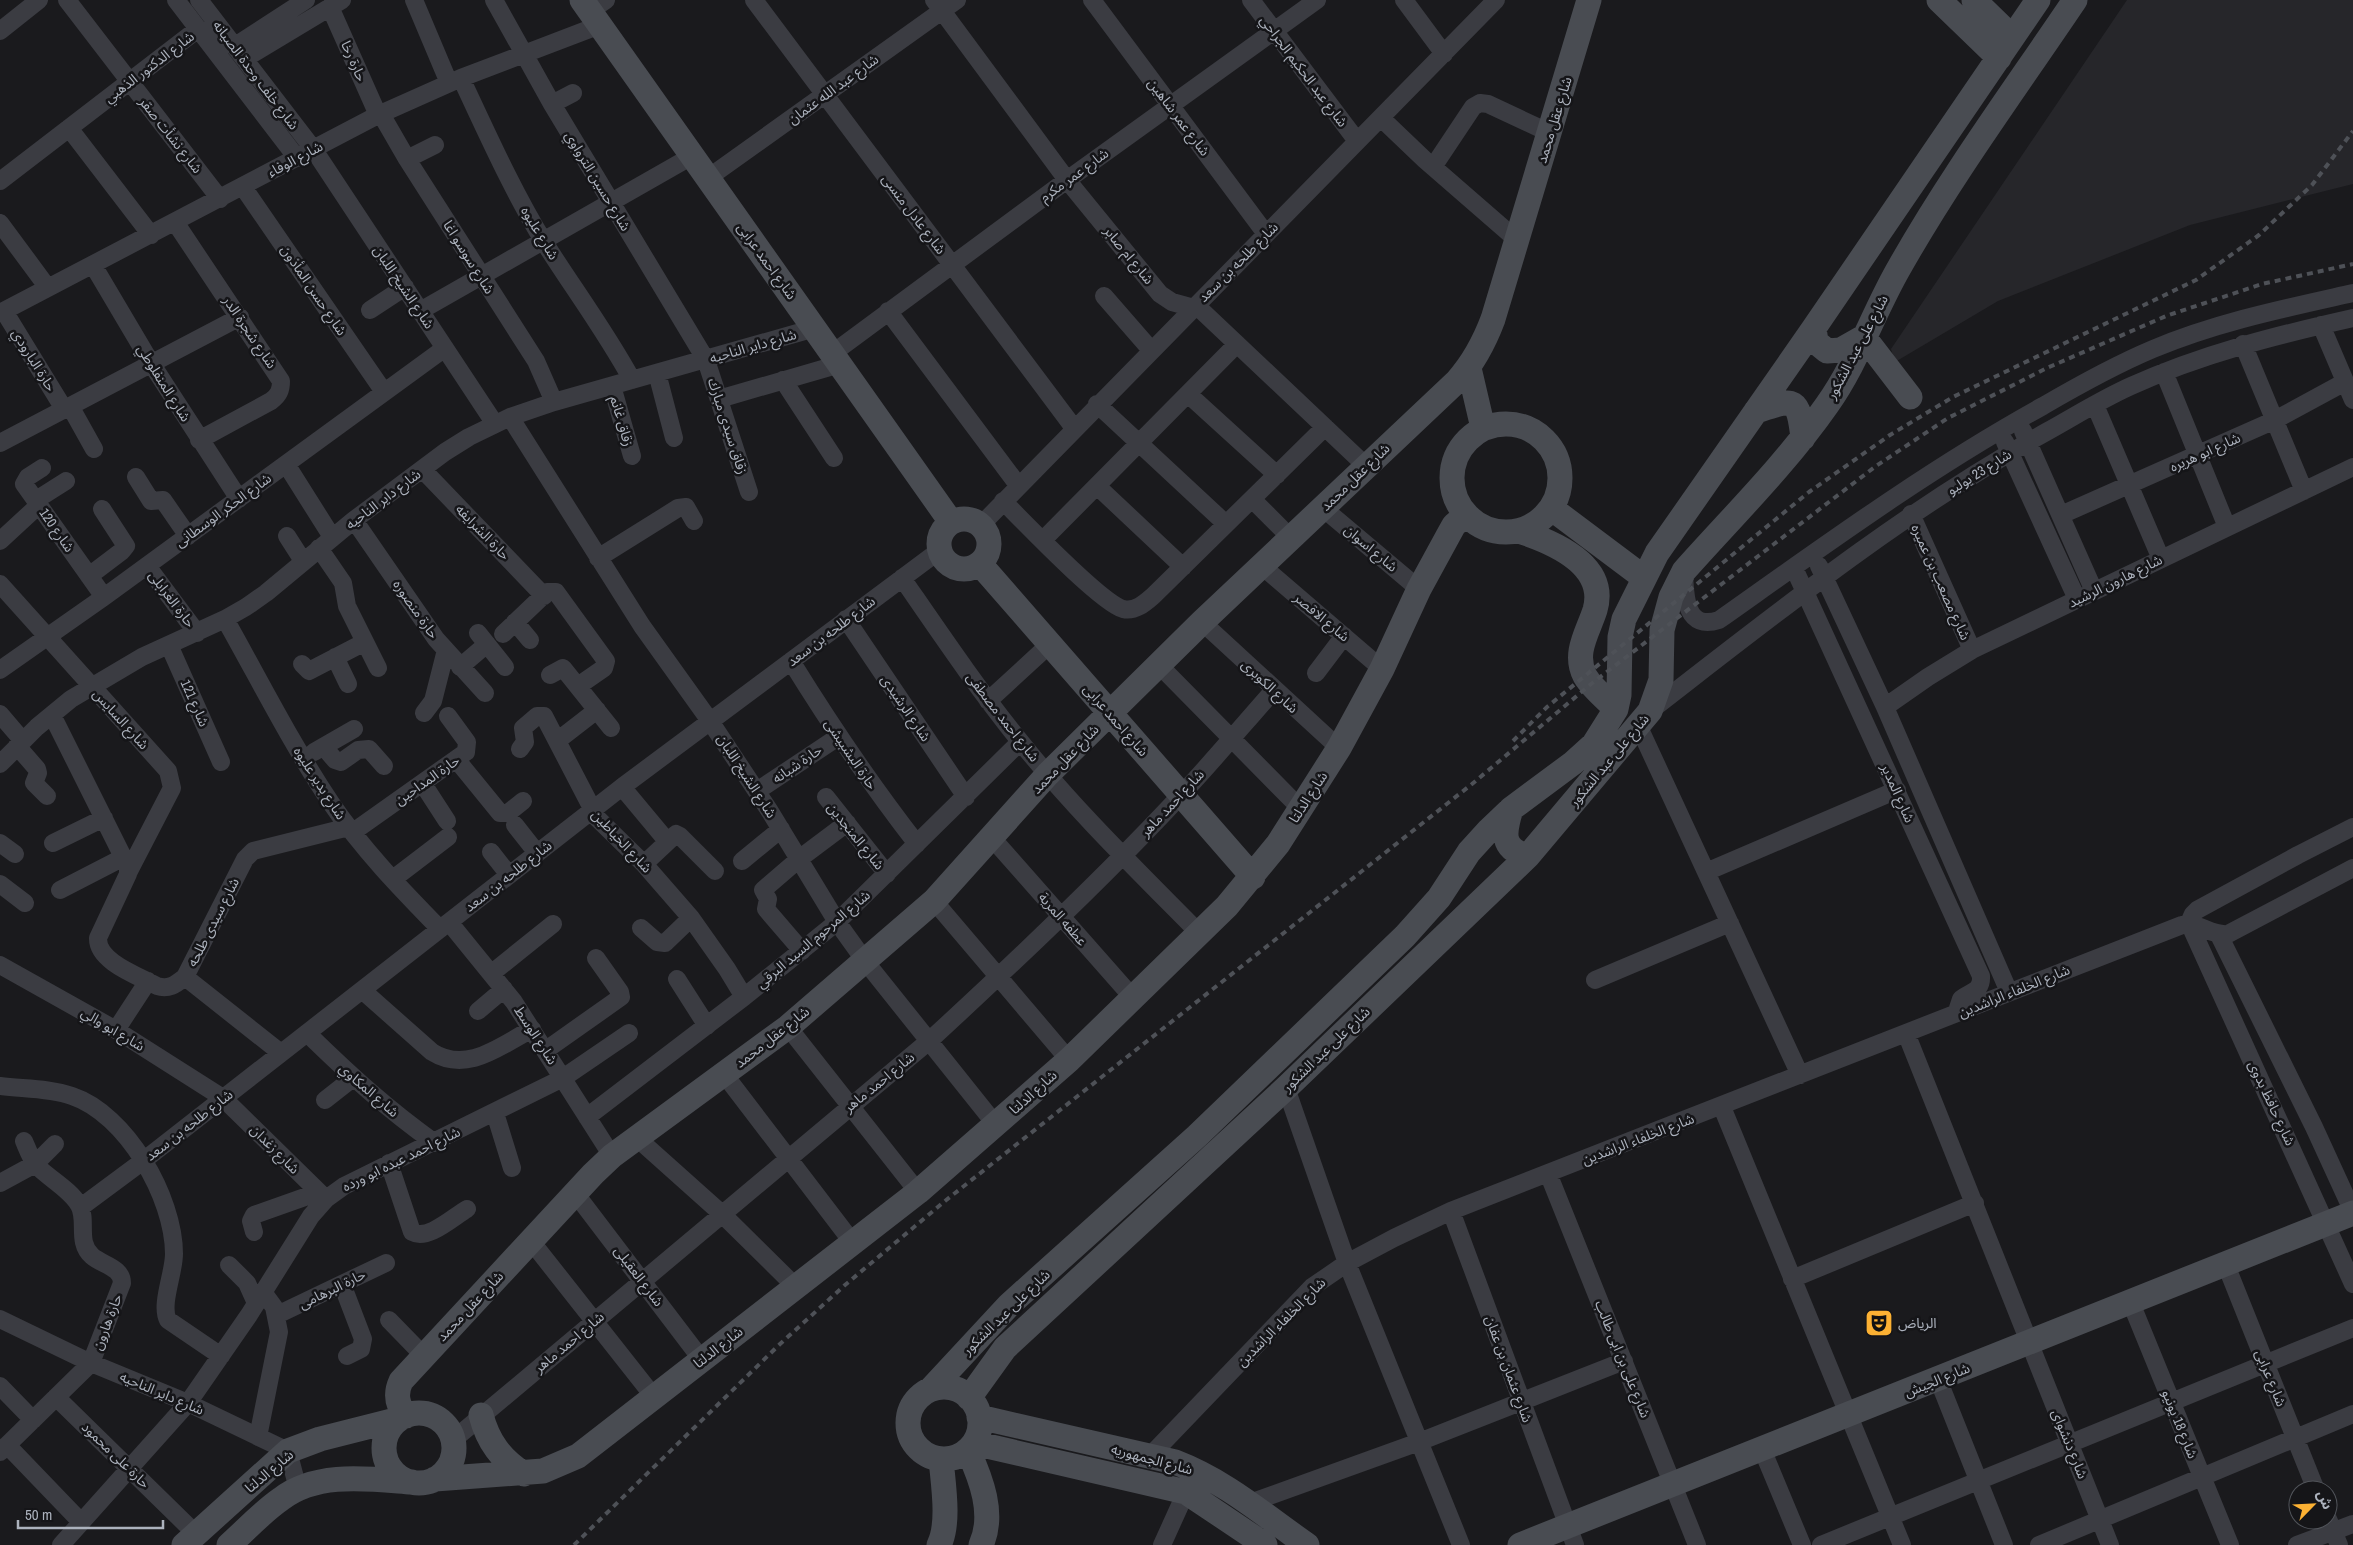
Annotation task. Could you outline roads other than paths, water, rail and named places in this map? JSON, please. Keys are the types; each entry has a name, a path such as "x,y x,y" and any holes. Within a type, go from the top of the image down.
{"street":[{"path":"0,31 39,0"},
{"name":"شارع نشأت صقر","path":"67,0 220,199"},
{"name":"شارع خلف وحدة الصيانه","path":"176,0 297,158"},
{"name":"شارع خلف وحدة الصيانه","path":"199,0 314,150"},
{"path":"239,52 306,0"},
{"name":"شارع عليوه","path":"414,0 455,81 544,242 610,340 632,380"},
{"name":"شارع حسين الترواوي","path":"494,0 552,104 706,360"},
{"name":"شارع عادل منسى","path":"754,0 1074,428"},
{"name":"شارع عبد الله عثمان","path":"708,178 825,94 938,5 957,0"},
{"name":"شارع عمر شاهين","path":"1092,0 1266,234"},
{"name":"شارع عبد الحكيم الجراحي","path":"1251,0 1358,141"},
{"name":"شارع عمر مكرم","path":"836,358 888,311 1318,0"},
{"path":"1404,0 1444,54"},
{"name":"شارع طلحه بن سعد","path":"980,525 1496,0"},
{"name":"شارع عقل محمد","path":"402,1418 398,1404 398,1388 401,1381 575,1193 612,1156 788,1027 934,901 1048,774 1202,622 1292,539 1469,368 1487,336 1589,0"},
{"path":"1939,0 1999,58"},
{"path":"1974,0 2012,37"},
{"name":"شارع على عبد الشكور","path":"931,1389 1010,1305 1197,1136 1423,918 1469,852 1511,809 1573,763 1594,744 1616,710 1619,695 1620,637 1624,619 1643,577 1657,553 1814,328 2038,0"},
{"name":"شارع على عبد الشكور","path":"974,1408 1005,1348 1286,1088 1528,856 1644,718 1661,680 1662,630 1671,597 1684,571 1803,438 1846,374 1898,269 1934,210 2074,0"},
{"path":"239,52 336,4"},
{"name":"حارة رخا","path":"336,4 380,115"},
{"name":"شارع ام صابر","path":"938,5 1068,180 1160,294 1172,302 1201,310 1366,466"},
{"name":"شارع الوفاء","path":"2,312 380,115 522,53 595,9"},
{"name":"شارع احمد عرابى","path":"595,9 692,156 951,522"},
{"name":"شارع الدكتور الذهبي","path":"0,181 198,29 239,52"},
{"path":"552,104 573,93"},
{"path":"1433,167 1473,107 1480,103 1488,104 1550,133"},
{"name":"شارع سوسو اغا","path":"380,115 536,361 554,402"},
{"path":"1381,118 1433,167 1517,240"},
{"path":"69,128 151,235"},
{"path":"407,159 435,145"},
{"name":"شارع الشيخ اللبان","path":"314,150 445,348 503,420 655,645 710,721 757,791 836,922 864,962 996,1125"},
{"path":"420,311 692,156"},
{"name":"شارع حسن المأذون","path":"243,187 384,392"},
{"name":"شارع شجرة الدر","path":"175,222 281,381 281,389 278,396 199,440"},
{"path":"0,223 48,288"},
{"name":"شارع المنفلوطي","path":"93,265 199,440 239,499"},
{"path":"370,310 405,287"},
{"name":"شارع 23 يوليو","path":"1684,571 1688,608 1693,616 1701,622 1710,623 1719,620 1901,492 2018,419 2096,375 2155,348 2237,321 2353,293"},
{"path":"1104,296 1151,350"},
{"path":"888,311 1018,485"},
{"name":"حارة البارودي","path":"2,312 94,449"},
{"path":"0,443 240,317"},
{"name":"شارع 23 يوليو","path":"1644,718 1824,576 1911,514 2010,452 2095,405 2164,372 2243,344 2353,318"},
{"path":"2321,325 2353,400"},
{"name":"شارع داير الناحيه","path":"0,764 52,714 92,686 169,644 225,619 266,593 354,520 445,452 503,420 554,402 815,328"},
{"path":"1814,328 1816,342 1827,351 1841,350 1864,337 1910,397"},
{"path":"1043,540 1237,344"},
{"path":"2243,344 2304,491"},
{"name":"شارع الحكر الوسطانى","path":"0,670 147,566 445,348"},
{"path":"719,399 783,380 836,358"},
{"name":"زقاق سيدى مبارك","path":"706,360 749,492"},
{"path":"1469,368 1483,428"},
{"path":"2164,372 2227,527"},
{"path":"657,373 674,438"},
{"path":"783,380 834,458"},
{"name":"شارع ابو هريره","path":"2061,515 2198,456 2275,420 2345,382"},
{"name":"زقاق غانم","path":"612,386 632,456"},
{"path":"1188,394 1277,475"},
{"path":"1756,411 1783,403 1793,404 1800,412 1803,438"},
{"path":"1097,404 1226,524"},
{"path":"2095,405 2161,559"},
{"path":"2018,419 2094,591"},
{"path":"1496,424 1523,426 1536,432 1554,453 1560,473 1558,495 1551,508 1543,518 1532,526 1519,531 1506,533 1491,531 1478,525 1457,504 1452,489 1451,475 1454,460 1460,447 1470,436 1483,428 1496,424"},
{"path":"1003,501 1092,586 1123,609 1132,609 1146,602 1326,427"},
{"path":"2000,430 2077,599"},
{"path":"286,464 326,543 343,583 347,606 378,668"},
{"name":"شارع هارون الرشيد","path":"1885,707 1928,677 1972,650 2353,467"},
{"name":"شارع 120","path":"42,468 24,481 24,484 104,597"},
{"name":"حارة الشرايفه","path":"422,469 544,596"},
{"path":"136,477 151,501 163,500 188,536"},
{"path":"0,541 38,503 66,481"},
{"path":"1097,486 1183,567"},
{"path":"1252,499 1292,539"},
{"path":"598,558 682,506 688,510 694,520"},
{"name":"شارع اسوان","path":"1323,508 1419,589"},
{"path":"1551,508 1643,577"},
{"path":"90,576 125,549 123,540 102,509"},
{"name":"شارع مصعب بن عميره","path":"1911,514 1972,650"},
{"name":"شارع الدلتا","path":"229,1545 281,1498 298,1488 344,1479 423,1481 524,1474 555,1468 578,1456 918,1192 1069,1060 1134,999 1200,934 1253,877 1339,748 1382,669 1419,589 1454,525 1466,515"},
{"path":"966,519 980,525 985,531 989,545 988,552 980,564 971,568 961,569 952,566 940,550 941,534 951,522 966,519"},
{"name":"حارة منصوره","path":"354,520 414,608 460,668 485,693"},
{"path":"1519,531 1558,546 1586,568 1594,581 1597,596 1595,610 1582,641 1582,664 1585,676 1616,710"},
{"path":"287,536 303,561"},
{"name":"شارع طلحه بن سعد","path":"80,1207 143,1161 622,787 940,550"},
{"name":"شارع المدير","path":"1814,553 1885,707 2009,992"},
{"name":"شارع احمد عرابى","path":"980,564 1253,877"},
{"name":"حارة الغرابلى","path":"147,566 197,633"},
{"name":"شارع الاقصر","path":"1262,566 1382,669"},
{"name":"شارع المدير","path":"1794,568 1897,790 1980,976 1981,982 1977,990 1961,1000 1958,1008 1960,1012"},
{"name":"شارع احمد مصطفى","path":"902,578 988,701 1020,742 1122,855 1200,934"},
{"name":"شارع السايس","path":"0,584 165,766 172,782 172,788 126,864"},
{"path":"530,640 509,628 551,591 560,594 606,661 604,668 578,686"},
{"name":"شارع بدير عليوه","path":"225,619 303,758 351,829 393,879 445,925"},
{"name":"شارع الرشيدى","path":"846,619 966,797"},
{"name":"شارع الكوبرى","path":"1202,622 1339,748"},
{"path":"1316,673 1344,636"},
{"path":"460,668 483,639 505,667"},
{"path":"302,664 309,670 365,642"},
{"name":"شارع 121","path":"169,644 222,762"},
{"path":"988,701 1050,644"},
{"path":"424,713 433,701 446,650"},
{"path":"335,657 348,684"},
{"name":"حارة البشبيشى","path":"791,661 838,737 876,792 917,844"},
{"path":"1159,665 1300,809"},
{"path":"550,675 563,668 611,728"},
{"name":"شارع احمد ماهر","path":"453,1440 929,1041 999,977 1181,795 1274,690"},
{"path":"558,741 597,710"},
{"path":"0,714 37,769 38,774 34,783 47,796"},
{"path":"52,714 126,864 60,890"},
{"name":"شارع الخياطين","path":"520,749 525,742 523,728 540,715 544,716 592,811 644,864 690,918 728,969 744,997"},
{"name":"حارة المداحين","path":"351,829 422,784 466,752 468,745 448,716"},
{"path":"1644,718 1706,872 1800,1075"},
{"path":"303,758 354,729"},
{"name":"حارة شبانه","path":"757,791 838,737"},
{"name":"شارع المرحوم السيد البرقي","path":"588,1117 744,997 836,922 966,797 1020,742"},
{"path":"324,746 335,760 341,762 358,750 369,749 384,766"},
{"path":"456,758 500,813 508,813 523,801"},
{"path":"393,879 448,829 422,784"},
{"path":"622,787 667,841"},
{"path":"1706,872 1897,790"},
{"name":"شارع المنجدين","path":"826,797 887,874"},
{"path":"1511,809 1504,831 1506,841 1519,854 1528,856"},
{"path":"53,843 104,818"},
{"path":"802,951 766,909 768,899 763,892 765,888 799,859 846,823"},
{"path":"515,825 537,854"},
{"name":"شارع الخلفاء الراشدين","path":"1150,1456 1312,1287 1347,1263 1394,1238 1451,1211 1722,1107 2009,992 2189,923 2197,910 2298,854 2353,827"},
{"name":"شارع سيدى طلحه","path":"126,864 98,942 101,952 109,960 165,988 176,984 185,977 248,855 261,848 351,829"},
{"path":"742,861 781,830"},
{"path":"644,864 673,836 680,836 715,871"},
{"name":"عطفه المرية","path":"992,838 1134,999"},
{"path":"0,844 15,854"},
{"path":"491,852 509,875"},
{"path":"2189,923 2219,935 2236,930 2353,868"},
{"path":"1447,884 1471,871 1480,870 1487,875 1491,882 1491,890"},
{"path":"0,884 25,903"},
{"path":"934,901 1069,1060"},
{"path":"641,928 657,942 665,943 690,918"},
{"path":"1595,980 1730,923"},
{"name":"شارع حافظ بدوى","path":"2189,923 2353,1284"},
{"path":"492,973 553,924"},
{"name":"شارع الوسط","path":"445,925 492,973 504,989 546,1050 612,1156"},
{"name":"شارع حافظ بدوى","path":"2219,935 2314,1127 2353,1212"},
{"path":"546,1050 619,1000 620,992 596,958"},
{"name":"شارع ابو والي","path":"0,965 116,1030 223,1098"},
{"path":"185,977 281,1053"},
{"path":"677,979 707,1026"},
{"path":"116,1030 148,981"},
{"path":"478,1011 504,989"},
{"path":"362,990 432,1052 442,1058 454,1061 466,1061 477,1058 532,1029"},
{"path":"788,1027 918,1192"},
{"name":"شارع المكاوي","path":"307,1033 435,1143"},
{"name":"شارع احمد عبده ابو ورده","path":"61,1545 188,1403 260,1298 322,1196 435,1143 563,1078 630,1033"},
{"name":"شارع دنشواى","path":"1906,1033 2110,1545"},
{"path":"724,1074 852,1243"},
{"path":"325,1100 363,1081"},
{"path":"0,1086 59,1092 85,1101 107,1117 143,1161 162,1195 172,1232 173,1271 165,1315 168,1320 221,1356"},
{"path":"1286,1088 1347,1263 1460,1545"},
{"name":"شارع زغدان","path":"223,1098 322,1196"},
{"path":"1722,1107 1792,1279 1850,1414 1902,1545"},
{"path":"495,1113 512,1168"},
{"path":"638,1138 722,1214 796,1287"},
{"path":"24,1141 35,1164 78,1202 80,1207"},
{"path":"0,1183 35,1164 55,1144"},
{"path":"389,1164 412,1232 415,1234 427,1234 467,1209"},
{"name":"شارع على بن ابى طالب","path":"1548,1173 1697,1545"},
{"name":"شارع العقيلى","path":"575,1193 702,1360"},
{"path":"254,1232 251,1221 254,1215 322,1196"},
{"path":"1792,1279 1974,1203"},
{"name":"حارة هارون","path":"80,1207 81,1230 88,1252 118,1271 122,1279 91,1363"},
{"name":"شارع عثمان بن عفان","path":"1451,1211 1571,1536"},
{"name":"شارع الجيش","path":"1520,1545 1571,1536 1673,1484 2226,1265 2353,1212"},
{"path":"530,1241 654,1397"},
{"name":"حارة البرهامى","path":"277,1315 386,1263"},
{"path":"229,1265 277,1315 279,1332 258,1437"},
{"name":"شارع عرابى","path":"2226,1265 2312,1480"},
{"path":"342,1284 363,1339 361,1349 347,1356"},
{"name":"شارع 18 يونيو","path":"2131,1303 2230,1545"},
{"name":"شارع داير الناحيه","path":"0,1320 91,1363 188,1403 288,1451"},
{"path":"389,1320 424,1356"},
{"path":"1821,1545 2353,1328"},
{"path":"1250,1503 1419,1442 1624,1361"},
{"path":"81,1522 4,1448 91,1363"},
{"path":"1938,1379 2004,1545"},
{"path":"0,1386 33,1420"},
{"path":"952,1388 974,1408 979,1425 971,1446 960,1455 941,1459 922,1452 915,1444 908,1425 913,1404 931,1389 952,1388"},
{"name":"حارة على محمود","path":"56,1397 130,1468 190,1539"},
{"name":"شارع الجمهوريه","path":"974,1408 1175,1462 1200,1472 1250,1503 1307,1545"},
{"path":"425,1414 435,1417 443,1423 453,1440 452,1458 442,1474 423,1481 394,1473 385,1455 387,1435 402,1418 425,1414"},
{"path":"2039,1545 2353,1414"},
{"path":"481,1415 485,1430 500,1456 524,1474"},
{"name":"شارع الدلتا","path":"190,1539 288,1451 320,1439 402,1418"},
{"path":"971,1446 982,1480 987,1511 986,1535 981,1545"},
{"name":"شارع الجمهوريه","path":"971,1446 1186,1492 1265,1545"},
{"path":"1762,1449 1802,1545"},
{"path":"288,1451 298,1488"},
{"path":"939,1545 942,1538 945,1497 941,1459"},
{"path":"1162,1545 1186,1492"},
{"path":"2298,1545 2353,1524"}],"railway":[{"path":"1513,741 1547,707 1809,492 1890,435 1953,397 2196,280 2259,235 2312,185 2353,131"},
{"path":"574,1545 780,1344 845,1285 945,1201 1472,784 1591,684 1876,466 1948,418 2047,368 2166,316 2262,284 2353,264"}],"place":[{"name":"الرياض","path":"1879,1323"}]}
